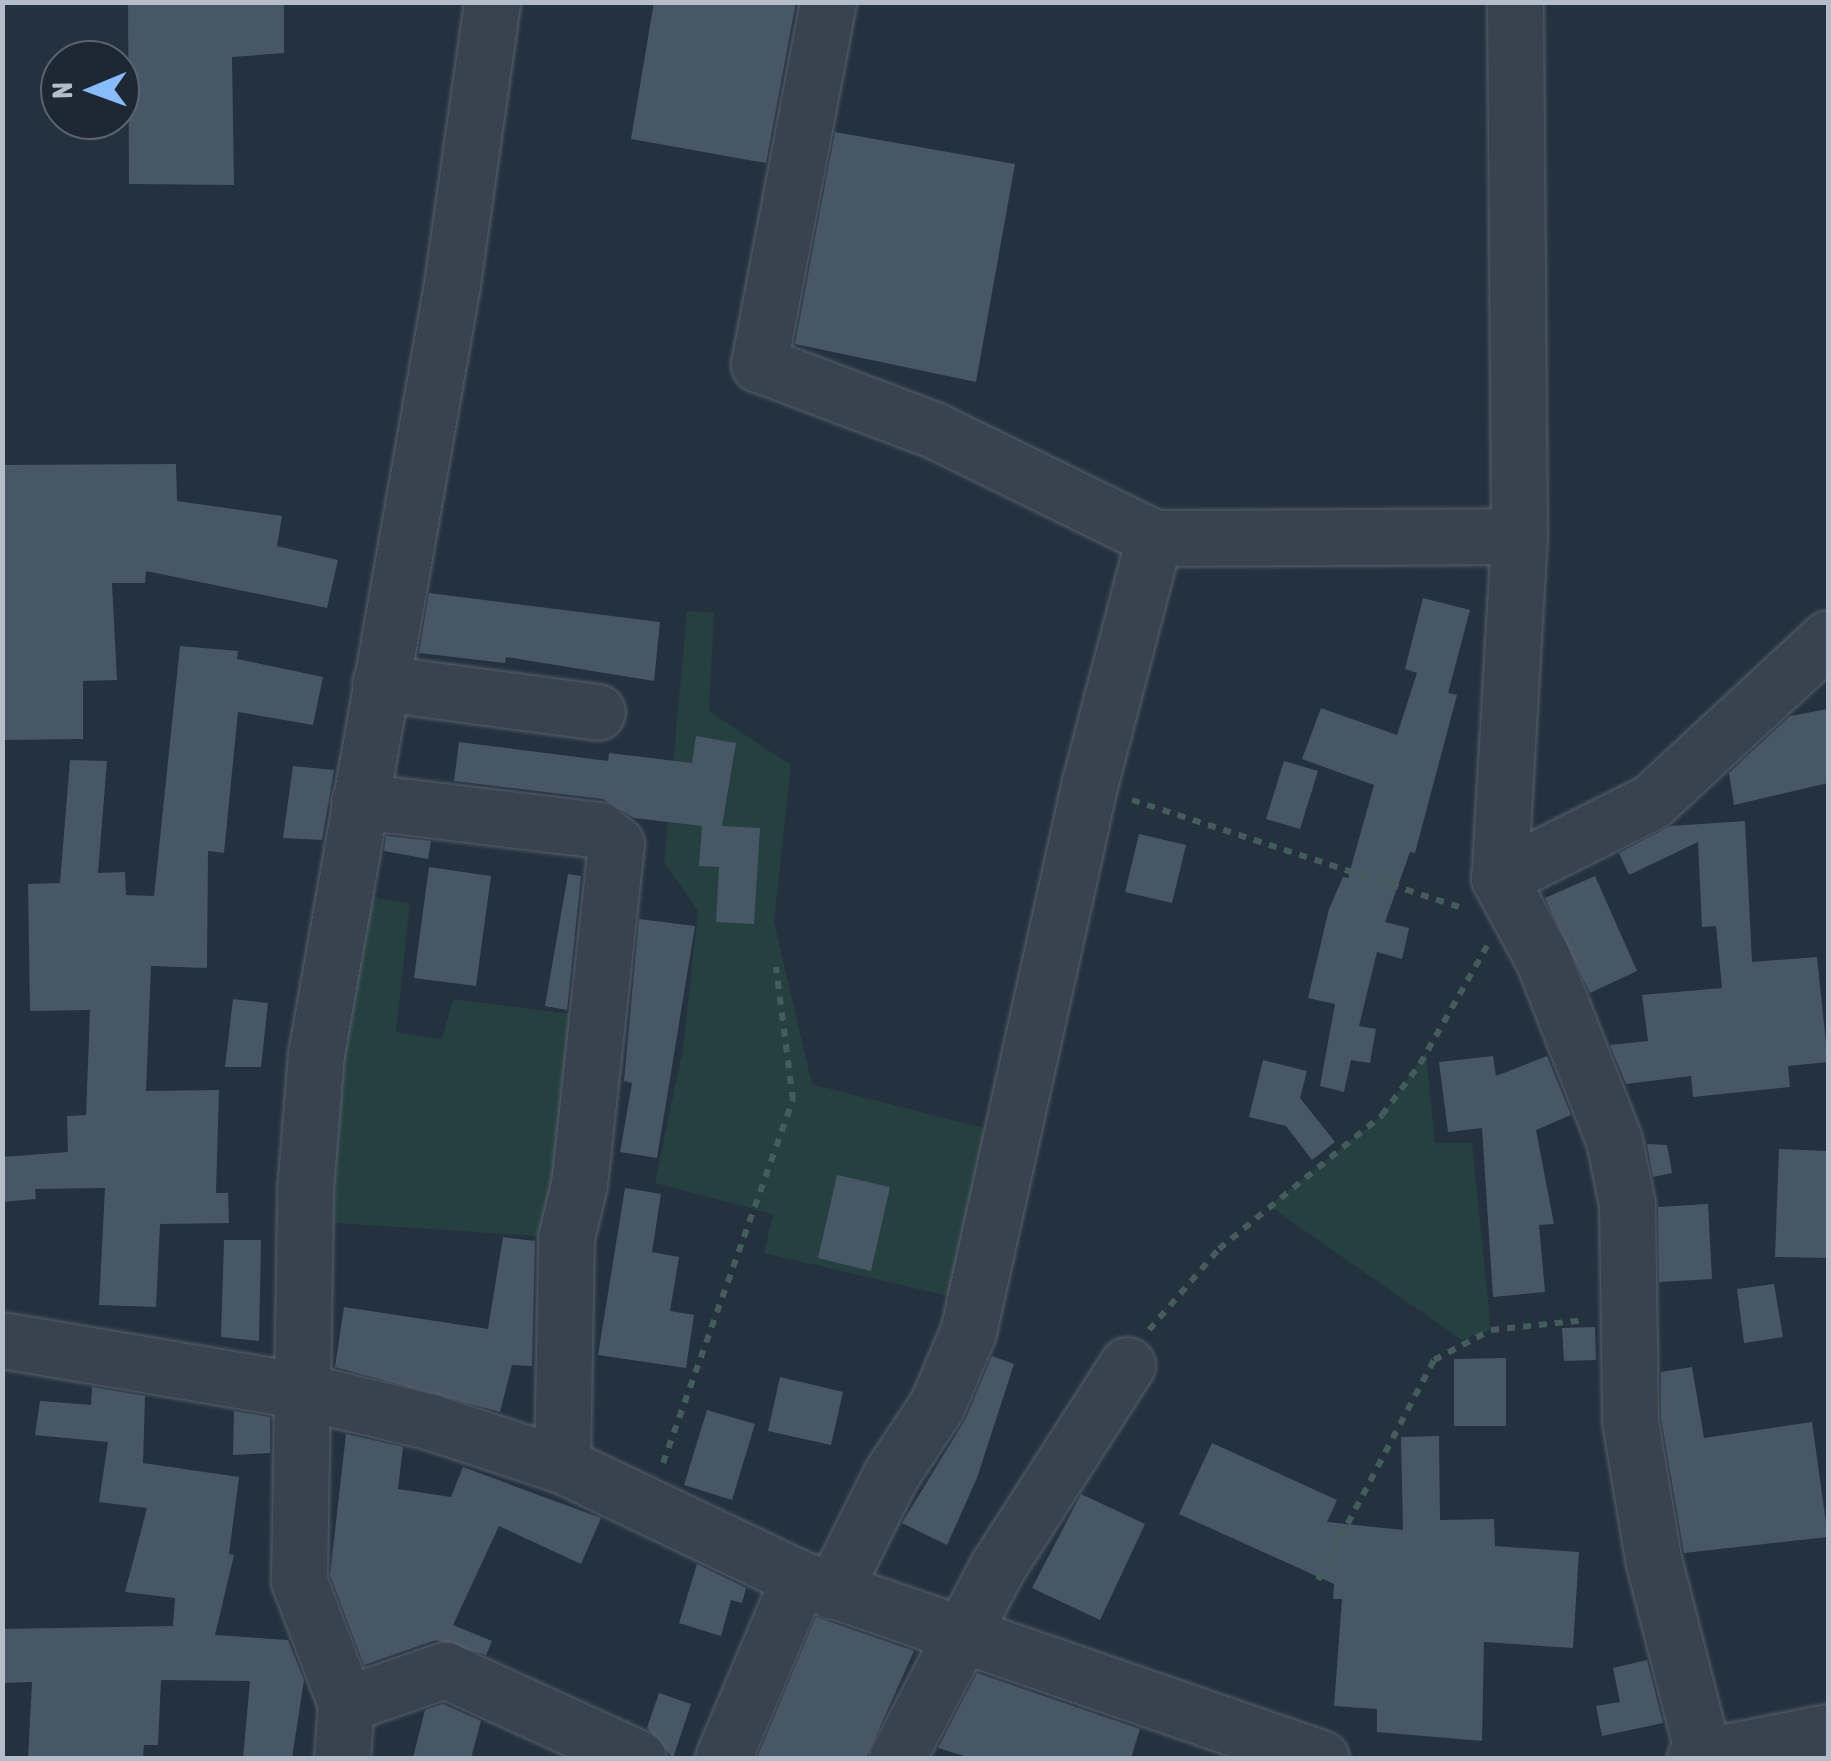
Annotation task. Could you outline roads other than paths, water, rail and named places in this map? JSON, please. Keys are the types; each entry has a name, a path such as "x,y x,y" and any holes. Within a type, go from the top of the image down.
{"street":[{"path":"342,1758 346,1704 299,1581 302,1391 316,1054 452,284 492,2"},
{"path":"828,2 759,364 934,430 1154,538 1519,536"},
{"path":"1516,2 1519,536 1504,902 1544,959 1614,1140 1627,1204 1630,1421 1653,1559 1701,1758 1828,1732"},
{"path":"723,1758 816,1585 937,1404 968,1332 1089,786 1154,538"},
{"path":"1504,902 1651,802 1828,638"},
{"path":"380,683 597,713"},
{"path":"359,801 598,830 616,844 579,1184 566,1238 562,1465"},
{"path":"2,1340 302,1391 432,1422 562,1465 816,1585 957,1637 1320,1758"},
{"path":"897,1758 957,1637 1127,1365"},
{"path":"346,1704 445,1670 638,1758"}]}
